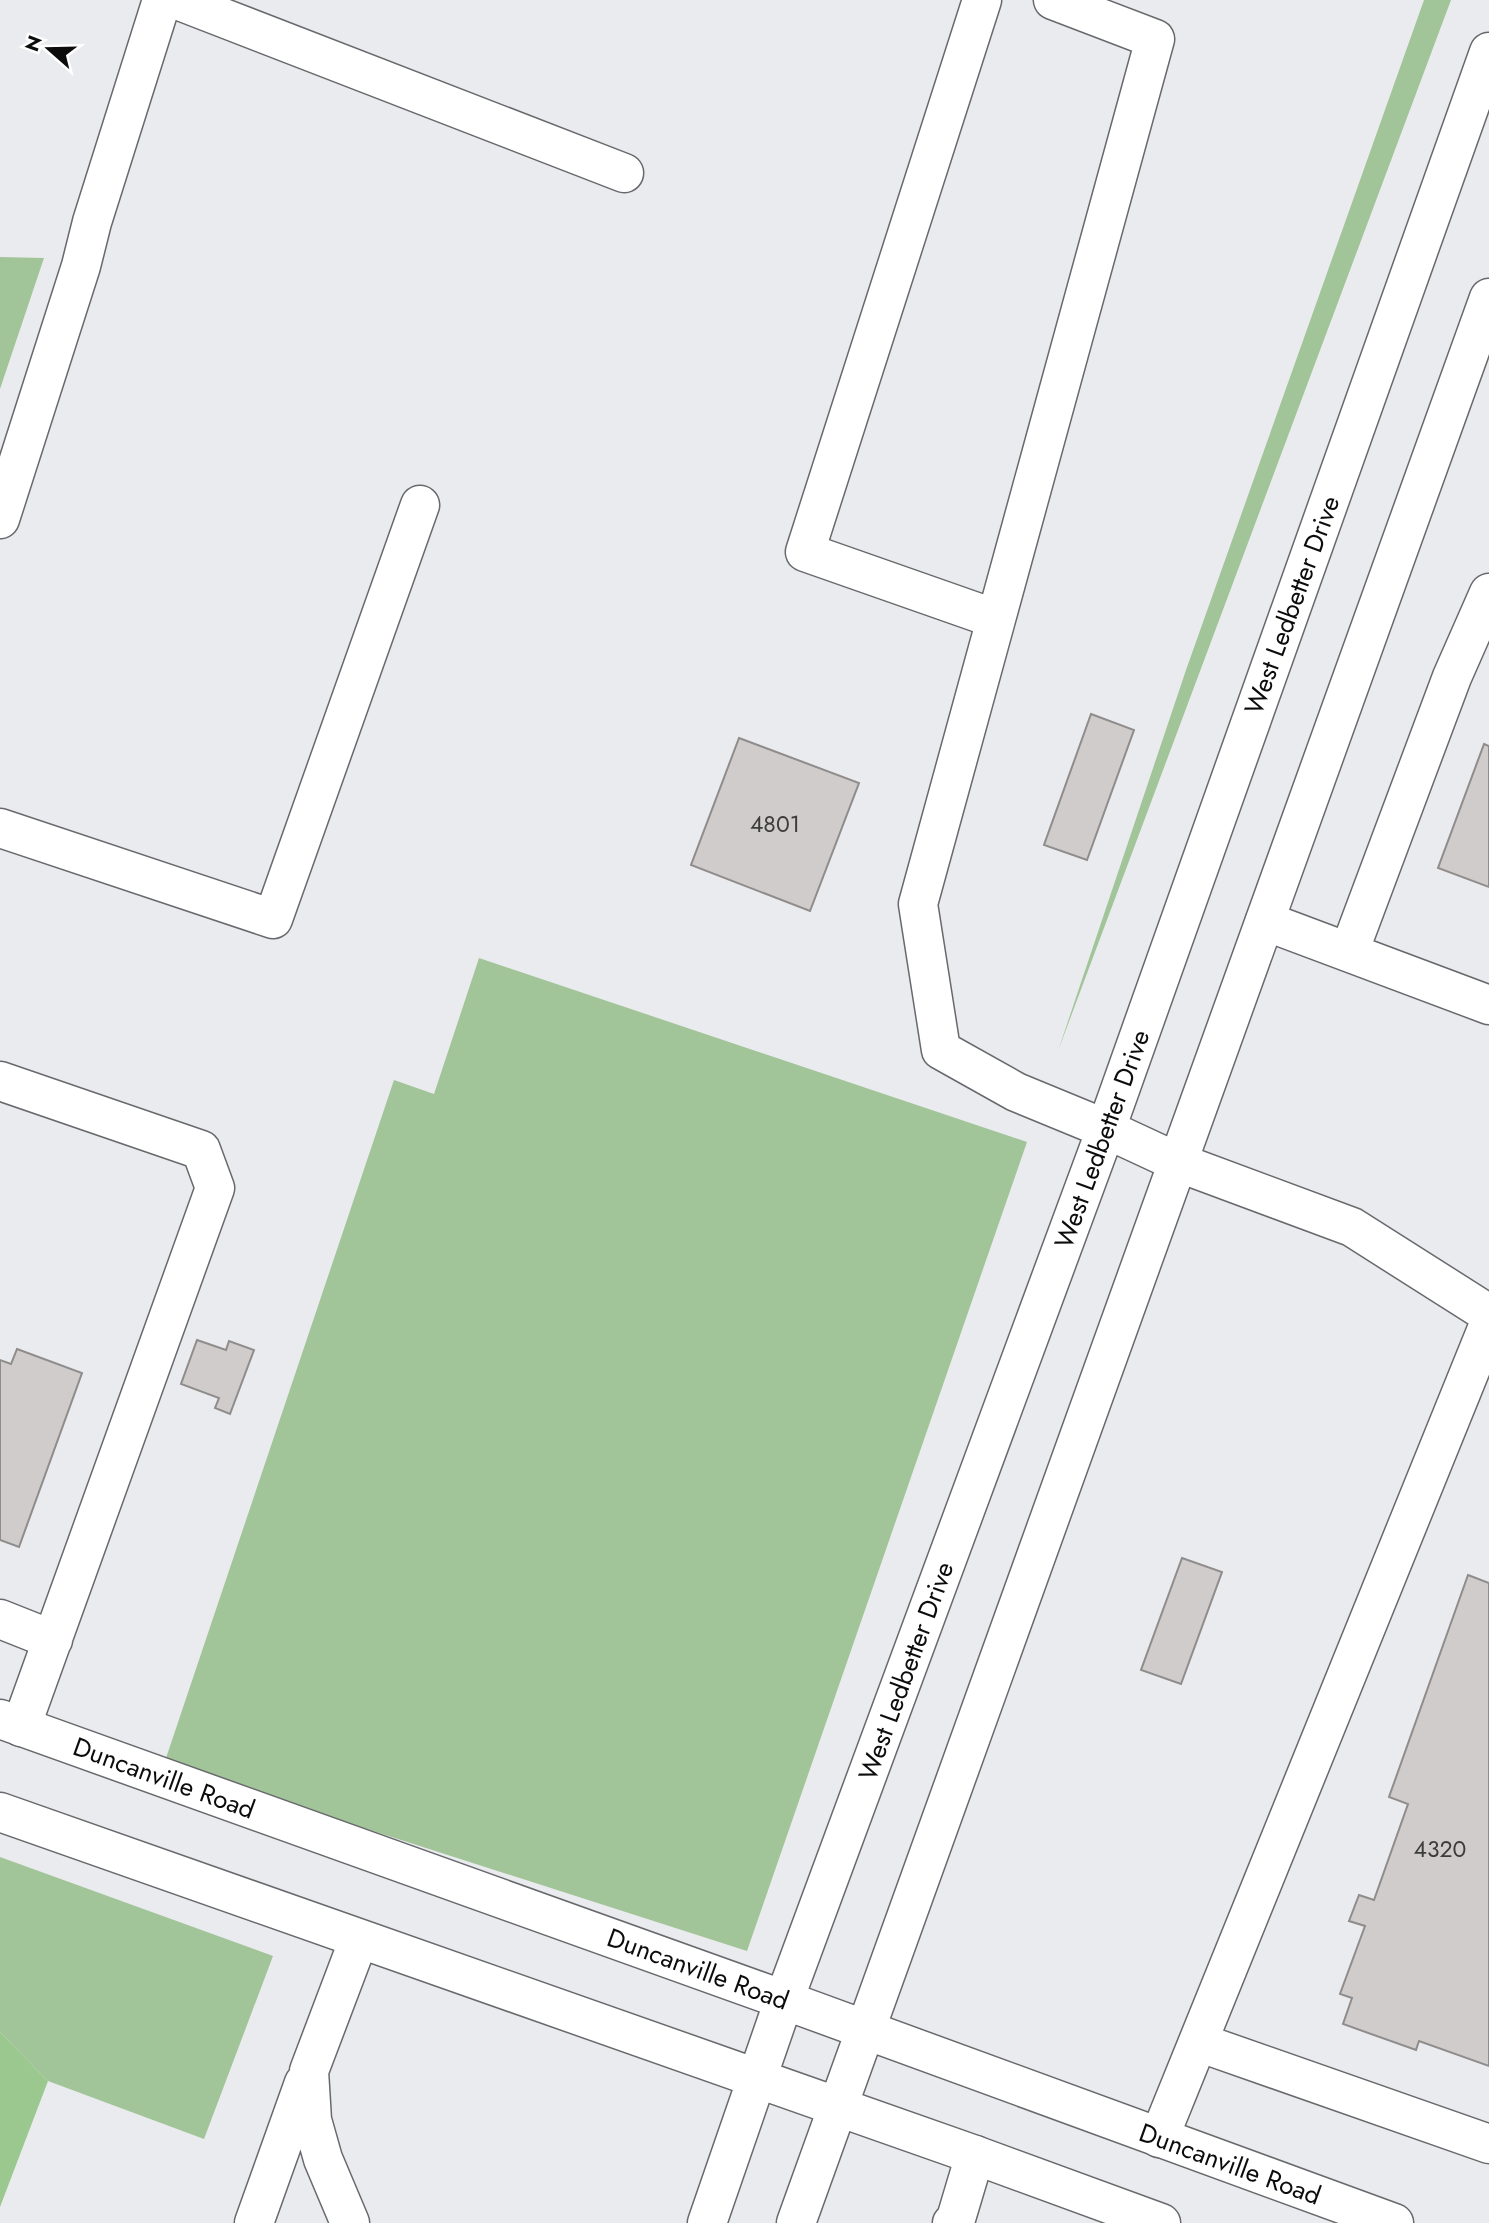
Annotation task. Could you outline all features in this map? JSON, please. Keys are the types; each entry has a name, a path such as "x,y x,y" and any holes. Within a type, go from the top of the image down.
{"main road":[{"path":"0,519 162,0"},
{"path":"177,0 624,173"},
{"path":"982,0 805,552 996,619"},
{"path":"1053,0 1155,39 918,904 941,1050 1016,1091 1177,1162 1352,1227 1489,1314"},
{"name":"West Ledbetter Drive","path":"707,2223 784,2000 1106,1129 1489,52"},
{"path":"796,2223 1489,298"},
{"path":"0,828 273,919 420,505"},
{"path":"1349,952 1452,677 1489,593"},
{"path":"1265,921 1489,1005"},
{"path":"0,1082 201,1150 215,1188 52,1640 11,1723"},
{"path":"1159,2138 1479,1378 1489,1324"},
{"path":"0,1619 52,1640"},
{"name":"Duncanville Road","path":"11,1723 865,2029 1394,2223"},
{"path":"0,1812 1161,2223"},
{"path":"254,2223 359,1938"},
{"path":"1199,2042 1489,2144"},
{"path":"309,2071 312,2120 323,2159 350,2223"},
{"path":"952,2223 955,2222 975,2155"}],"green space":[{"path":"1424,0 1451,0 1058,1051 1186,670"},
{"path":"0,257 44,258 0,389"},
{"path":"479,958 1027,1142 747,1951 164,1764 394,1080 434,1094"},
{"path":"0,1857 273,1956 204,2139 48,2081 0,2032"},
{"path":"0,2032 48,2081 0,2207"}],"building":[{"path":"1091,714 1134,730 1087,860 1044,845"},
{"path":"739,738 859,783 810,911 691,865"},
{"path":"1484,744 1489,746 1489,887 1438,868"},
{"path":"197,1340 226,1350 229,1341 254,1350 230,1414 215,1408 219,1398 181,1384"},
{"path":"17,1349 82,1373 19,1547 0,1540 0,1360 11,1364"},
{"path":"1182,1558 1222,1572 1181,1684 1141,1670"},
{"path":"1468,1575 1489,1583 1489,2066 1419,2041 1416,2050 1343,2024 1352,1998 1340,1994 1365,1926 1349,1921 1359,1895 1374,1900 1408,1804 1389,1797"}]}
